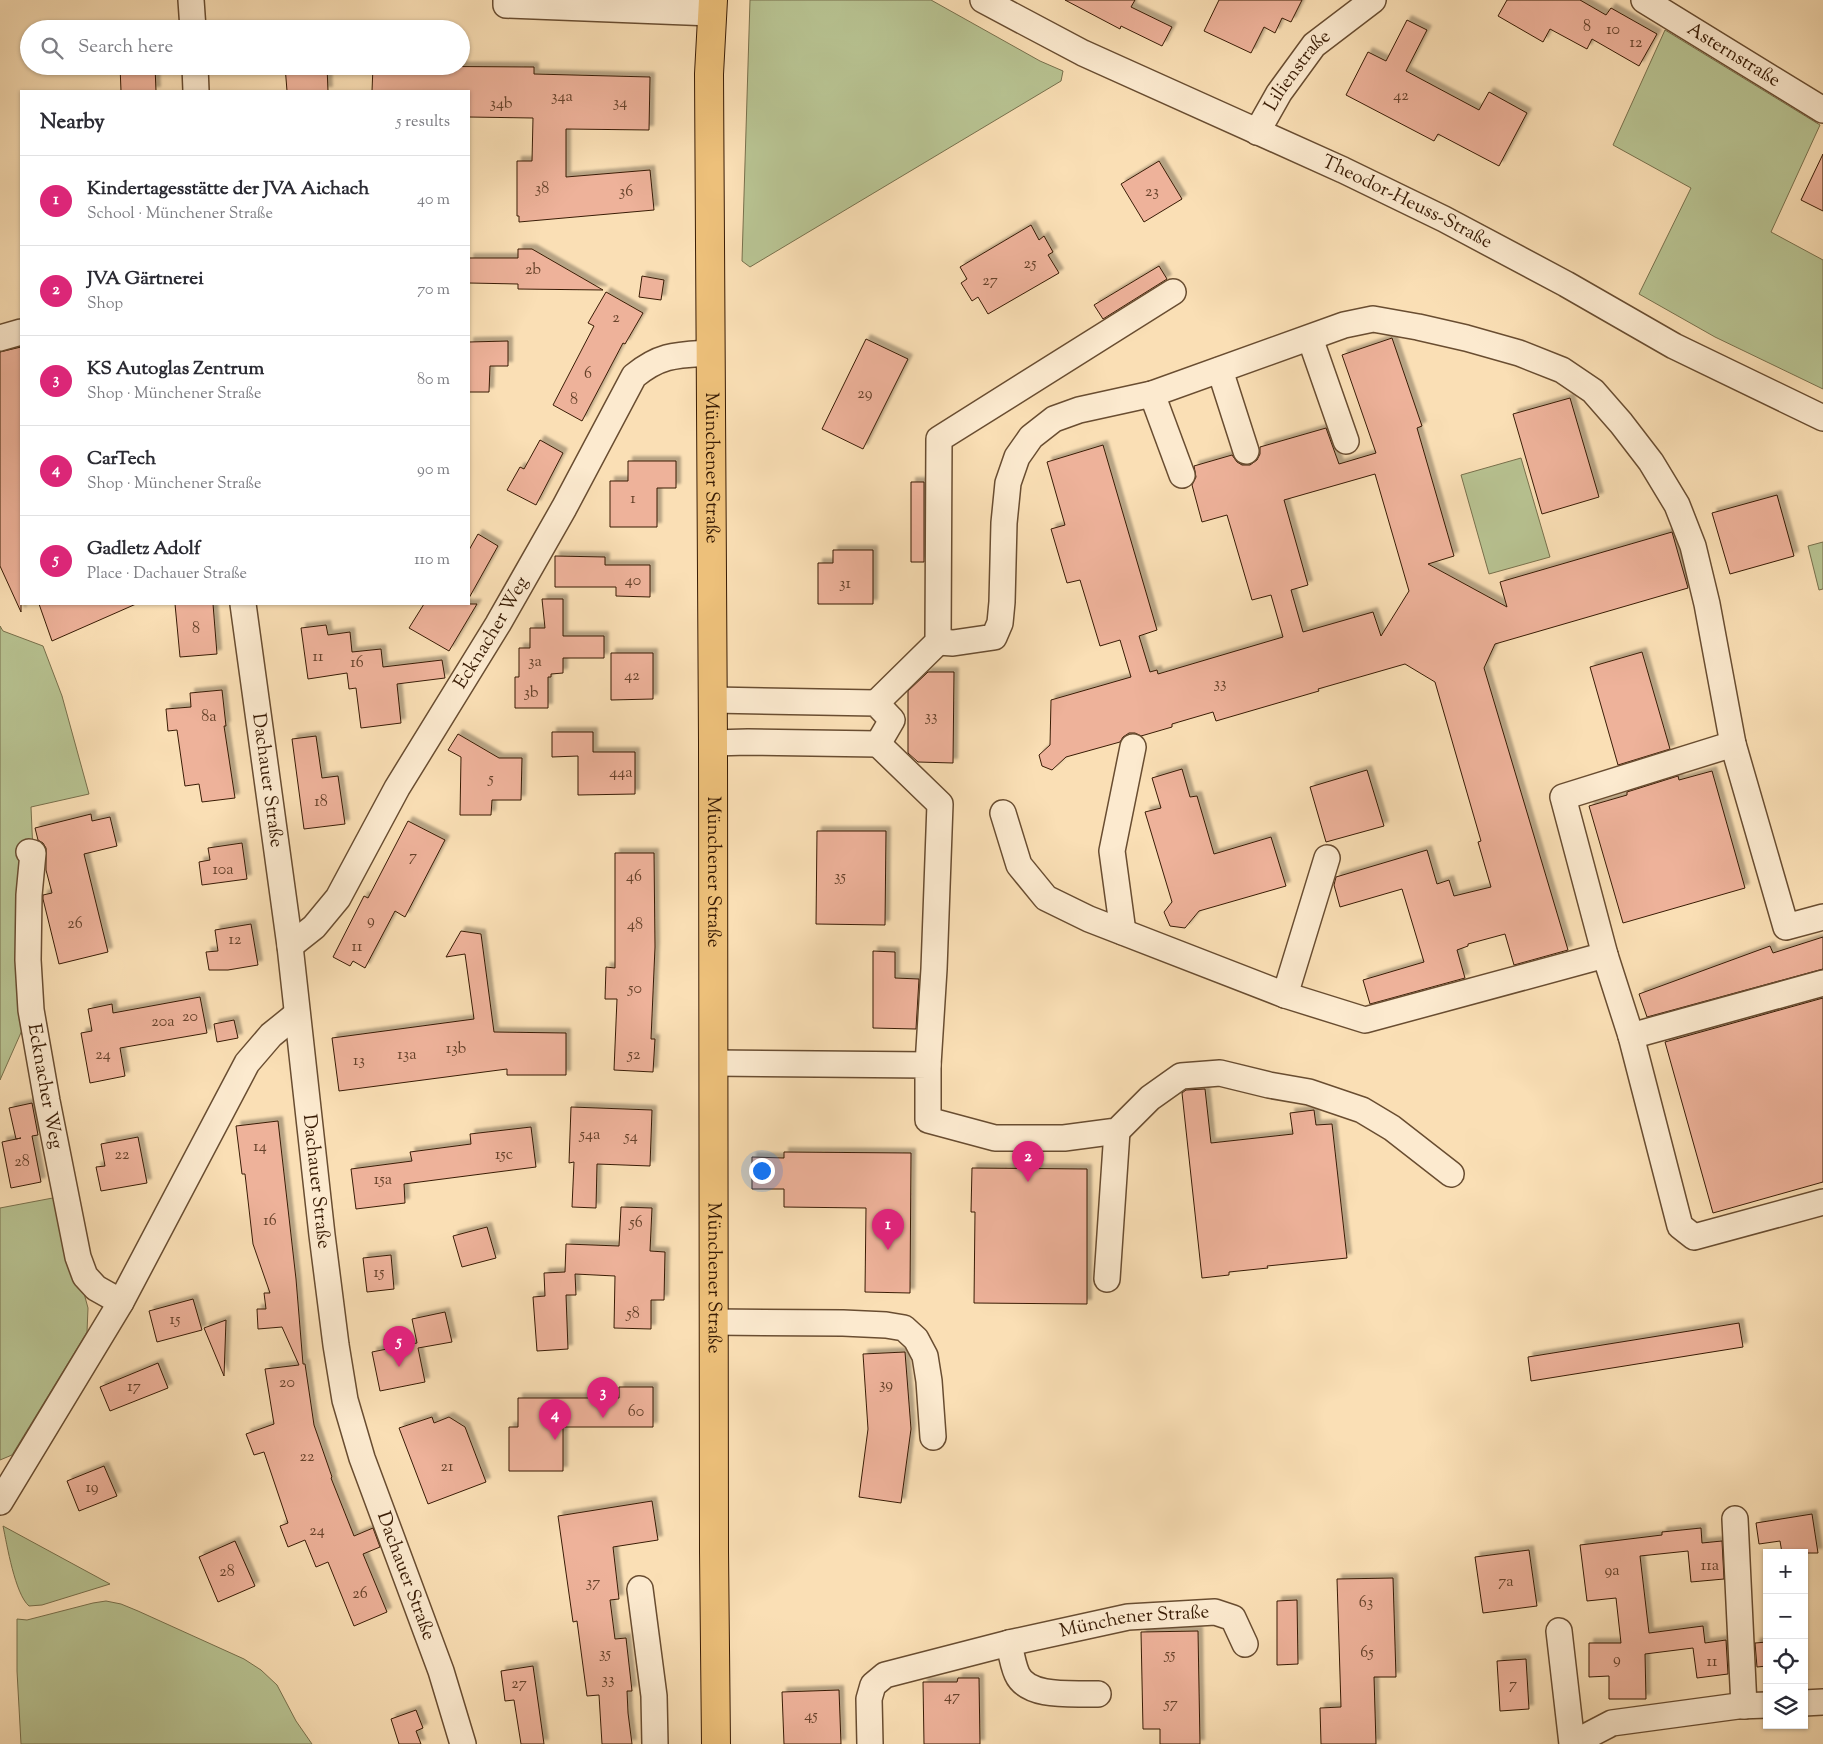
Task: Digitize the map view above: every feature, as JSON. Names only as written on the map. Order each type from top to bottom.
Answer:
[{"type":"main road","name":"Münchener Straße","points":[[712,6],[709,74],[716,1744]]},
{"type":"street","points":[[191,0],[192,20]]},
{"type":"street","points":[[506,0],[506,5],[712,6]]},
{"type":"street","name":"Theodor-Heuss-Straße","points":[[983,0],[1010,6],[1083,53],[1343,170],[1444,219],[1566,284],[1674,346],[1823,418]]},
{"type":"street","name":"Lilienstraße","points":[[1257,132],[1279,93],[1314,45],[1373,0]]},
{"type":"street","name":"Asternstraße","points":[[1644,0],[1823,110]]},
{"type":"street","points":[[195,75],[196,90]]},
{"type":"street","points":[[876,704],[938,642],[939,439],[1173,292]]},
{"type":"street","points":[[938,642],[953,644],[994,637],[1000,623],[1002,602],[1004,523],[1008,483],[1017,458],[1032,437],[1054,419],[1079,410],[1152,394],[1344,325],[1372,320],[1418,327],[1519,353],[1562,370],[1593,391],[1621,423],[1650,462],[1677,505],[1693,546],[1707,604],[1733,744],[1786,927],[1823,916]]},
{"type":"street","points":[[0,338],[20,332]]},
{"type":"street","points":[[1310,338],[1346,441]]},
{"type":"street","name":"Ecknacher Weg","points":[[290,946],[314,927],[338,898],[397,788],[498,624],[560,516],[634,376],[659,359],[674,355],[710,354]]},
{"type":"street","points":[[1220,370],[1246,451]]},
{"type":"street","points":[[1152,394],[1182,475]]},
{"type":"street","name":"Dachauer Straße","points":[[243,605],[290,946],[335,1335],[346,1400],[362,1458],[441,1671],[463,1744]]},
{"type":"street","points":[[713,700],[876,704],[892,720],[878,744]]},
{"type":"street","points":[[713,743],[878,744],[940,804],[934,969],[928,1066],[928,1120],[995,1138],[1064,1138],[1117,1131],[1150,1098],[1181,1076],[1220,1074],[1309,1092],[1362,1110],[1392,1128],[1451,1174]]},
{"type":"street","points":[[1733,744],[1563,797],[1605,955],[1631,1036],[1680,1226],[1694,1237],[1823,1202]]},
{"type":"street","points":[[1123,932],[1112,851],[1134,748]]},
{"type":"street","points":[[1003,813],[1019,865],[1046,898],[1089,919],[1285,995],[1365,1020],[1605,955]]},
{"type":"street","name":"Ecknacher Weg","points":[[29,852],[33,854],[28,960],[31,1010],[73,1234],[78,1258],[85,1276],[96,1288],[121,1302]]},
{"type":"street","points":[[1285,995],[1328,858]]},
{"type":"street","points":[[1631,1036],[1823,983]]},
{"type":"street","points":[[0,1502],[121,1302],[247,1064],[271,1036],[297,1014]]},
{"type":"street","points":[[713,1063],[928,1066]]},
{"type":"street","points":[[1107,1279],[1117,1131]]},
{"type":"street","points":[[713,1322],[843,1323],[886,1325],[904,1328],[916,1339],[925,1356],[933,1436]]},
{"type":"street","points":[[1578,1744],[1586,1736],[1612,1723],[1755,1705],[1735,1518]]},
{"type":"street","points":[[640,1589],[654,1696],[655,1744]]},
{"type":"street","name":"Münchener Straße","points":[[870,1744],[869,1699],[873,1685],[885,1675],[1009,1643],[1128,1616],[1215,1612],[1232,1618],[1245,1644]]},
{"type":"street","points":[[1559,1631],[1572,1744]]},
{"type":"street","points":[[1009,1643],[1017,1676],[1030,1688],[1047,1693],[1098,1694]]},
{"type":"street","points":[[1808,1703],[1823,1702]]},
{"type":"green space","points":[[750,0],[931,0],[1040,61],[1063,71],[1061,81],[750,267],[742,261]]},
{"type":"green space","points":[[1665,30],[1820,125],[1771,232],[1823,260],[1823,389],[1715,337],[1639,294],[1691,188],[1613,145]]},
{"type":"green space","points":[[1521,458],[1550,557],[1489,574],[1461,475]]},
{"type":"green space","points":[[1823,542],[1823,589],[1819,590],[1808,546]]},
{"type":"green space","points":[[0,626],[3,631],[43,646],[62,696],[89,794],[31,807],[33,853],[31,1010],[0,1080]]},
{"type":"green space","points":[[58,1197],[88,1308],[87,1332],[12,1455],[0,1460],[0,1208]]},
{"type":"green space","points":[[3,1526],[110,1584],[42,1605],[29,1606],[24,1600],[16,1580]]},
{"type":"green space","points":[[106,1601],[121,1604],[138,1611],[244,1659],[261,1670],[277,1685],[296,1721],[312,1744],[21,1744],[17,1671],[17,1619],[27,1620]]},
{"type":"building","points":[[1065,0],[1135,0],[1131,7],[1172,27],[1162,46],[1121,26],[1120,29]]},
{"type":"building","points":[[1219,0],[1302,0],[1291,22],[1282,18],[1275,33],[1264,27],[1251,53],[1204,31]]},
{"type":"building","points":[[1507,0],[1580,0],[1606,15],[1611,8],[1657,34],[1639,66],[1592,39],[1587,49],[1550,29],[1543,42],[1498,16]]},
{"type":"building","points":[[1407,20],[1427,30],[1406,71],[1479,110],[1489,92],[1527,113],[1499,166],[1438,134],[1434,141],[1346,95],[1368,52],[1386,61]]},
{"type":"building","points":[[470,67],[534,67],[534,74],[650,77],[649,130],[566,129],[566,177],[650,170],[654,210],[519,222],[519,216],[517,216],[517,161],[532,161],[533,118],[470,117],[470,90],[372,90],[373,75],[470,75]]},
{"type":"building","points":[[120,75],[155,75],[156,90],[121,90]]},
{"type":"building","points":[[286,75],[327,75],[328,90],[287,90]]},
{"type":"building","points":[[1823,154],[1823,211],[1801,200]]},
{"type":"building","points":[[1159,161],[1182,199],[1144,222],[1121,184]]},
{"type":"building","points":[[1031,225],[1039,240],[1044,236],[1053,252],[1048,255],[1059,273],[988,314],[978,297],[972,301],[961,283],[967,279],[960,267]]},
{"type":"building","points":[[518,249],[532,249],[603,290],[518,289],[518,284],[470,283],[470,258],[518,258]]},
{"type":"building","points":[[1159,266],[1167,279],[1103,319],[1094,305]]},
{"type":"building","points":[[642,276],[664,280],[661,300],[639,297]]},
{"type":"building","points":[[606,292],[643,313],[625,344],[623,343],[582,421],[553,405],[594,326],[588,323]]},
{"type":"building","points":[[1392,338],[1422,426],[1417,428],[1454,556],[1428,564],[1507,607],[1500,582],[1672,532],[1688,588],[1495,644],[1484,668],[1568,950],[1514,965],[1505,934],[1468,944],[1468,946],[1457,950],[1465,978],[1370,1004],[1363,980],[1424,962],[1402,889],[1340,907],[1334,885],[1336,877],[1427,850],[1437,884],[1449,880],[1454,896],[1491,887],[1478,842],[1481,841],[1435,682],[1405,664],[1216,721],[1213,712],[1172,724],[1172,727],[1141,736],[1129,733],[1120,742],[1066,757],[1052,770],[1042,766],[1039,755],[1050,745],[1051,700],[1131,677],[1120,640],[1100,646],[1080,580],[1067,583],[1051,529],[1065,525],[1047,462],[1103,445],[1157,630],[1139,636],[1150,672],[1157,670],[1158,674],[1283,637],[1271,595],[1252,600],[1227,515],[1202,522],[1192,485],[1196,477],[1194,466],[1232,455],[1242,465],[1250,465],[1257,460],[1260,454],[1260,447],[1326,428],[1339,464],[1376,453],[1342,355]],"holes":[[[1375,474],[1409,591],[1381,636],[1373,612],[1303,632],[1291,590],[1308,585],[1284,500]]]},
{"type":"building","points":[[866,339],[908,359],[863,449],[822,429]]},
{"type":"building","points":[[508,341],[508,366],[490,366],[489,392],[470,392],[470,342]]},
{"type":"building","points":[[20,347],[21,612],[0,566],[0,352]]},
{"type":"building","points":[[1570,398],[1599,497],[1542,514],[1513,414]]},
{"type":"building","points":[[540,440],[563,453],[536,505],[507,490],[520,467],[524,469]]},
{"type":"building","points":[[628,461],[676,461],[676,488],[657,488],[657,527],[610,527],[610,481],[628,481]]},
{"type":"building","points":[[911,482],[924,482],[924,562],[911,562]]},
{"type":"building","points":[[1777,495],[1794,556],[1730,574],[1712,513]]},
{"type":"building","points":[[478,534],[498,546],[470,596],[470,548]]},
{"type":"building","points":[[833,550],[873,550],[873,604],[818,604],[818,563],[833,563]]},
{"type":"building","points":[[555,556],[605,557],[605,565],[650,565],[650,597],[616,596],[616,587],[555,587]]},
{"type":"building","points":[[542,599],[563,599],[563,636],[604,636],[604,658],[563,658],[563,673],[551,674],[551,677],[548,677],[548,708],[515,708],[515,677],[519,677],[519,648],[530,648],[530,628],[545,628]]},
{"type":"building","points":[[477,604],[449,651],[409,628],[423,605]]},
{"type":"building","points":[[39,605],[134,605],[52,641]]},
{"type":"building","points":[[175,605],[213,605],[217,654],[180,657]]},
{"type":"building","points":[[326,625],[328,635],[350,632],[352,652],[381,649],[383,667],[442,660],[445,678],[397,684],[401,723],[361,728],[356,688],[349,689],[347,673],[308,679],[301,628]]},
{"type":"building","points":[[1642,652],[1670,749],[1618,765],[1590,667]]},
{"type":"building","points":[[611,653],[653,653],[653,699],[611,700]]},
{"type":"building","points":[[928,672],[954,672],[953,763],[918,762],[908,753],[908,691]]},
{"type":"building","points":[[222,690],[226,726],[224,726],[235,798],[202,802],[199,784],[185,786],[177,730],[168,731],[166,709],[191,707],[190,693]]},
{"type":"building","points":[[552,732],[593,732],[593,752],[635,752],[635,794],[578,795],[578,756],[552,757]]},
{"type":"building","points":[[458,734],[499,758],[522,758],[521,800],[492,800],[491,815],[460,815],[461,757],[448,750]]},
{"type":"building","points":[[316,736],[322,778],[338,776],[345,824],[304,829],[292,739]]},
{"type":"building","points":[[1182,769],[1190,797],[1197,796],[1214,854],[1271,837],[1286,886],[1199,911],[1185,928],[1170,926],[1164,912],[1172,902],[1145,812],[1161,808],[1152,778]]},
{"type":"building","points":[[1367,770],[1384,826],[1326,842],[1310,787]]},
{"type":"building","points":[[1712,771],[1745,888],[1623,923],[1589,806],[1627,795],[1627,792],[1678,776],[1679,780]]},
{"type":"building","points":[[91,814],[92,821],[110,817],[117,846],[84,854],[108,952],[59,964],[43,899],[43,895],[52,893],[46,870],[46,848],[38,840],[35,828]]},
{"type":"building","points":[[408,821],[445,840],[405,917],[395,911],[365,968],[353,961],[350,966],[333,957],[364,896],[368,898]]},
{"type":"building","points":[[817,831],[886,831],[885,925],[816,924]]},
{"type":"building","points":[[242,843],[247,879],[202,885],[199,862],[210,860],[208,848]]},
{"type":"building","points":[[615,853],[654,853],[655,947],[651,1039],[655,1039],[653,1072],[614,1070],[617,999],[605,999],[606,967],[615,968]]},
{"type":"building","points":[[251,924],[258,965],[228,970],[209,970],[206,952],[218,951],[215,930]]},
{"type":"building","points":[[461,931],[481,934],[494,1032],[566,1033],[566,1075],[507,1075],[507,1069],[339,1091],[332,1038],[474,1019],[465,954],[446,957]]},
{"type":"building","points":[[1823,937],[1823,969],[1647,1017],[1639,994],[1770,946],[1773,953]]},
{"type":"building","points":[[873,951],[895,952],[895,978],[919,979],[916,1029],[873,1028]]},
{"type":"building","points":[[200,997],[207,1033],[120,1048],[125,1076],[90,1083],[81,1033],[92,1031],[88,1009],[112,1004],[113,1013]]},
{"type":"building","points":[[1823,998],[1823,1182],[1713,1213],[1665,1042]]},
{"type":"building","points":[[234,1020],[238,1038],[217,1042],[214,1024]]},
{"type":"building","points":[[1205,1089],[1211,1143],[1293,1134],[1290,1113],[1314,1110],[1316,1125],[1332,1124],[1347,1258],[1267,1266],[1268,1268],[1229,1272],[1229,1275],[1202,1278],[1182,1093],[1186,1090]]},
{"type":"building","points":[[32,1103],[38,1135],[32,1136],[41,1182],[11,1188],[2,1142],[21,1138],[16,1139],[9,1108]]},
{"type":"building","points":[[571,1107],[652,1110],[650,1166],[597,1164],[596,1208],[572,1207],[574,1162],[569,1163]]},
{"type":"building","points":[[278,1121],[296,1279],[303,1364],[305,1364],[314,1425],[331,1478],[354,1536],[373,1528],[380,1547],[363,1554],[387,1612],[354,1626],[328,1562],[316,1567],[305,1540],[288,1547],[280,1526],[288,1523],[264,1452],[254,1455],[246,1434],[274,1424],[265,1369],[299,1365],[282,1327],[258,1329],[257,1309],[266,1309],[264,1293],[270,1293],[253,1244],[245,1174],[242,1174],[236,1126]]},
{"type":"building","points":[[531,1127],[536,1167],[404,1184],[405,1203],[356,1209],[351,1169],[412,1161],[410,1152],[471,1144],[470,1134]]},
{"type":"building","points":[[138,1137],[147,1183],[101,1191],[96,1167],[105,1166],[101,1144]]},
{"type":"building","points":[[784,1152],[911,1153],[910,1293],[865,1292],[866,1208],[784,1207],[784,1189],[752,1189],[752,1157],[784,1158]]},
{"type":"building","points":[[972,1168],[1087,1169],[1087,1304],[974,1303],[975,1212],[971,1212]]},
{"type":"building","points":[[621,1207],[652,1208],[650,1251],[665,1252],[664,1300],[651,1300],[651,1329],[614,1328],[615,1276],[575,1274],[576,1295],[566,1295],[568,1349],[537,1351],[533,1297],[545,1296],[544,1273],[565,1272],[566,1244],[619,1246]]},
{"type":"building","points":[[487,1227],[496,1258],[462,1267],[453,1236]]},
{"type":"building","points":[[391,1255],[394,1289],[367,1292],[363,1258]]},
{"type":"building","points":[[193,1299],[202,1330],[157,1342],[149,1311]]},
{"type":"building","points":[[445,1312],[452,1342],[418,1348],[425,1382],[380,1391],[372,1352],[417,1343],[412,1319]]},
{"type":"building","points":[[226,1320],[224,1376],[204,1328]]},
{"type":"building","points":[[1739,1323],[1743,1347],[1531,1381],[1528,1357]]},
{"type":"building","points":[[905,1352],[911,1429],[901,1503],[859,1497],[868,1429],[863,1354]]},
{"type":"building","points":[[158,1363],[168,1388],[110,1411],[100,1387]]},
{"type":"building","points":[[619,1387],[653,1387],[653,1427],[563,1427],[563,1471],[509,1471],[509,1427],[518,1427],[518,1398],[619,1398]]},
{"type":"building","points":[[432,1417],[434,1423],[449,1417],[465,1427],[486,1482],[428,1504],[399,1428]]},
{"type":"building","points":[[104,1466],[117,1496],[79,1511],[67,1481]]},
{"type":"building","points":[[652,1501],[658,1540],[613,1547],[619,1599],[610,1600],[615,1639],[626,1638],[632,1691],[627,1691],[632,1744],[602,1744],[599,1695],[587,1696],[577,1621],[573,1622],[558,1516]]},
{"type":"building","points":[[1812,1514],[1818,1553],[1808,1553],[1808,1549],[1781,1549],[1780,1541],[1759,1544],[1756,1523]]},
{"type":"building","points":[[1701,1528],[1702,1543],[1722,1541],[1724,1579],[1691,1582],[1688,1551],[1640,1556],[1649,1633],[1703,1626],[1705,1643],[1726,1640],[1728,1674],[1697,1678],[1693,1648],[1645,1654],[1646,1699],[1609,1699],[1609,1676],[1589,1677],[1589,1643],[1621,1643],[1616,1598],[1587,1601],[1580,1545],[1662,1535],[1662,1532]]},
{"type":"building","points":[[235,1541],[255,1586],[218,1602],[199,1557]]},
{"type":"building","points":[[1529,1550],[1537,1606],[1483,1613],[1475,1557]]},
{"type":"building","points":[[1393,1578],[1396,1677],[1374,1677],[1376,1744],[1321,1744],[1320,1708],[1341,1707],[1337,1579]]},
{"type":"building","points":[[1297,1600],[1298,1664],[1277,1665],[1277,1601]]},
{"type":"building","points":[[1198,1631],[1200,1744],[1160,1744],[1160,1729],[1143,1729],[1141,1632]]},
{"type":"building","points":[[1763,1642],[1763,1666],[1757,1667],[1755,1643]]},
{"type":"building","points":[[1526,1659],[1529,1709],[1500,1711],[1497,1661]]},
{"type":"building","points":[[533,1666],[544,1744],[521,1744],[514,1700],[505,1701],[501,1671]]},
{"type":"building","points":[[958,1678],[979,1678],[980,1744],[924,1744],[923,1682],[957,1682]]},
{"type":"building","points":[[839,1690],[841,1744],[784,1744],[782,1692]]},
{"type":"building","points":[[416,1710],[423,1728],[416,1731],[421,1744],[399,1744],[391,1719]]},
{"type":"place","name":"JVA Gärtnerei","points":[[1028,1182]]},
{"type":"place","name":"Kindertagesstätte der JVA Aichach","points":[[888,1250]]},
{"type":"place","name":"Gadletz Adolf","points":[[399,1367]]},
{"type":"place","name":"KS Autoglas Zentrum","points":[[603,1418]]},
{"type":"place","name":"CarTech","points":[[555,1440]]}]
